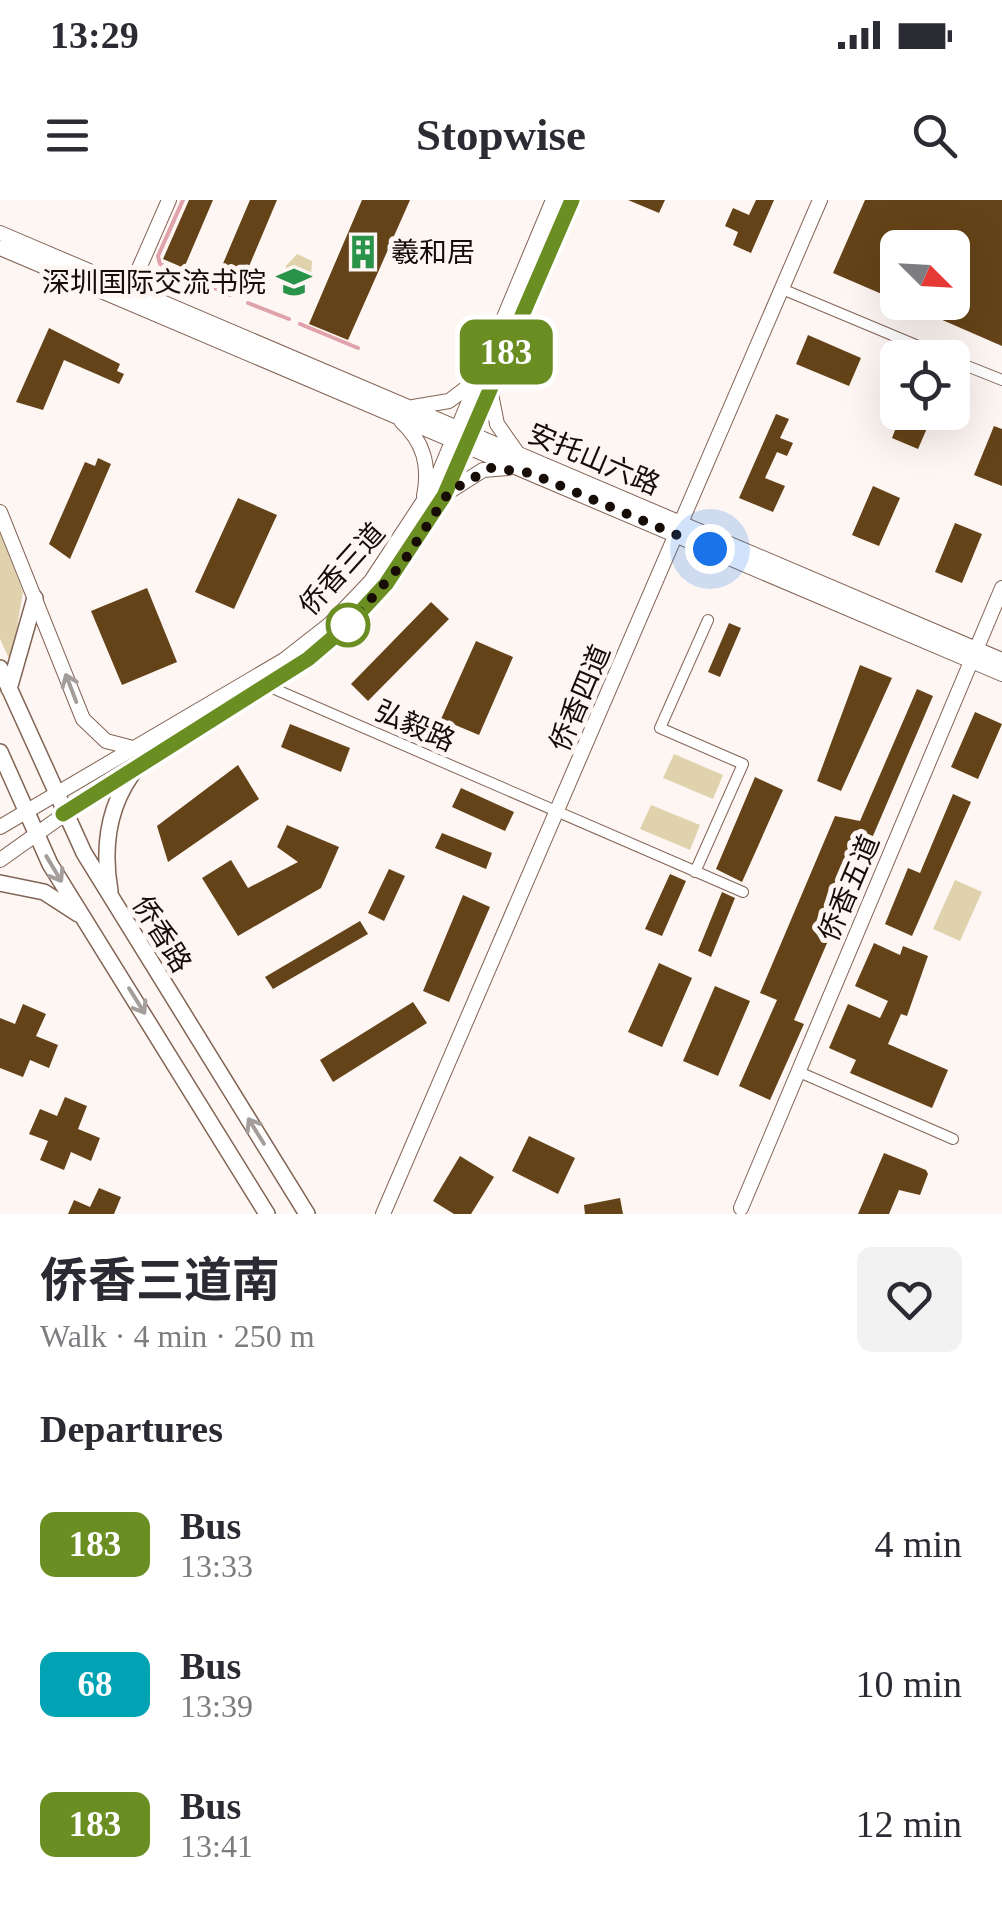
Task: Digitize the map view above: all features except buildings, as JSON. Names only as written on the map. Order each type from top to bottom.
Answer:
[{"type":"main road","points":[[9,689],[35,598]]},
{"type":"main road","name":"侨香路","points":[[0,668],[63,814],[111,900],[304,1209]]},
{"type":"main road","name":"侨香路","points":[[0,752],[36,834],[85,919],[268,1214]]},
{"type":"main road","points":[[111,900],[108,828],[138,757]]},
{"type":"main road","points":[[0,883],[44,892],[85,919]]},
{"type":"street","points":[[130,289],[170,200]]},
{"type":"street","name":"侨香三道","points":[[0,827],[268,686],[328,643],[368,606],[402,564],[438,506],[486,366],[553,200]]},
{"type":"street","name":"侨香三道","points":[[0,860],[138,757],[309,642],[351,604],[416,518],[494,382],[572,200]]},
{"type":"street","name":"侨香四道","points":[[383,1214],[820,200]]},
{"type":"street","name":"安托山六路","points":[[0,234],[404,406],[530,473],[680,530]]},
{"type":"street","name":"安托山六路","points":[[0,248],[388,412],[524,457],[680,530],[974,656],[1002,674]]},
{"type":"street","points":[[782,289],[904,340]]},
{"type":"street","points":[[404,406],[426,408],[449,401],[470,388],[486,366]]},
{"type":"street","points":[[970,367],[1002,380]]},
{"type":"street","points":[[494,382],[491,398],[497,424],[524,457]]},
{"type":"street","points":[[388,412],[414,435],[426,460],[426,483],[416,518]]},
{"type":"street","points":[[438,506],[455,486],[483,470],[498,466],[530,473]]},
{"type":"street","points":[[0,512],[83,719],[106,741],[138,757]]},
{"type":"street","name":"侨香五道","points":[[741,1208],[1002,588]]},
{"type":"street","points":[[696,872],[742,764],[660,728],[708,620]]},
{"type":"street","name":"安托山六路","points":[[974,656],[1002,660]]},
{"type":"street","name":"弘毅路","points":[[253,679],[743,892]]},
{"type":"street","points":[[799,1072],[954,1140]]},
{"type":"street","points":[[304,1209],[319,1214]]},
{"type":"shaded area","points":[[297,254],[312,261],[311,278],[285,267]]},
{"type":"shaded area","points":[[0,533],[23,592],[11,663],[0,639]]},
{"type":"shaded area","points":[[674,754],[723,775],[713,799],[663,778]]},
{"type":"shaded area","points":[[651,805],[700,825],[690,850],[640,829]]},
{"type":"shaded area","points":[[955,880],[982,892],[960,941],[933,929]]},
{"type":"waterway","points":[[183,200],[158,256],[160,264],[230,295]]},
{"type":"waterway","points":[[248,303],[289,319]]},
{"type":"waterway","points":[[300,324],[358,348]]},
{"type":"bus line","name":"183","points":[[63,814],[308,659],[368,606],[402,564],[444,496],[572,200]]},
{"type":"place","name":"羲和居","points":[[363,252]]},
{"type":"place","name":"深圳国际交流书院","points":[[294,282]]},
{"type":"route","points":[[348,625],[402,564],[449,492],[469,476],[498,466],[530,473],[710,549]]}]
